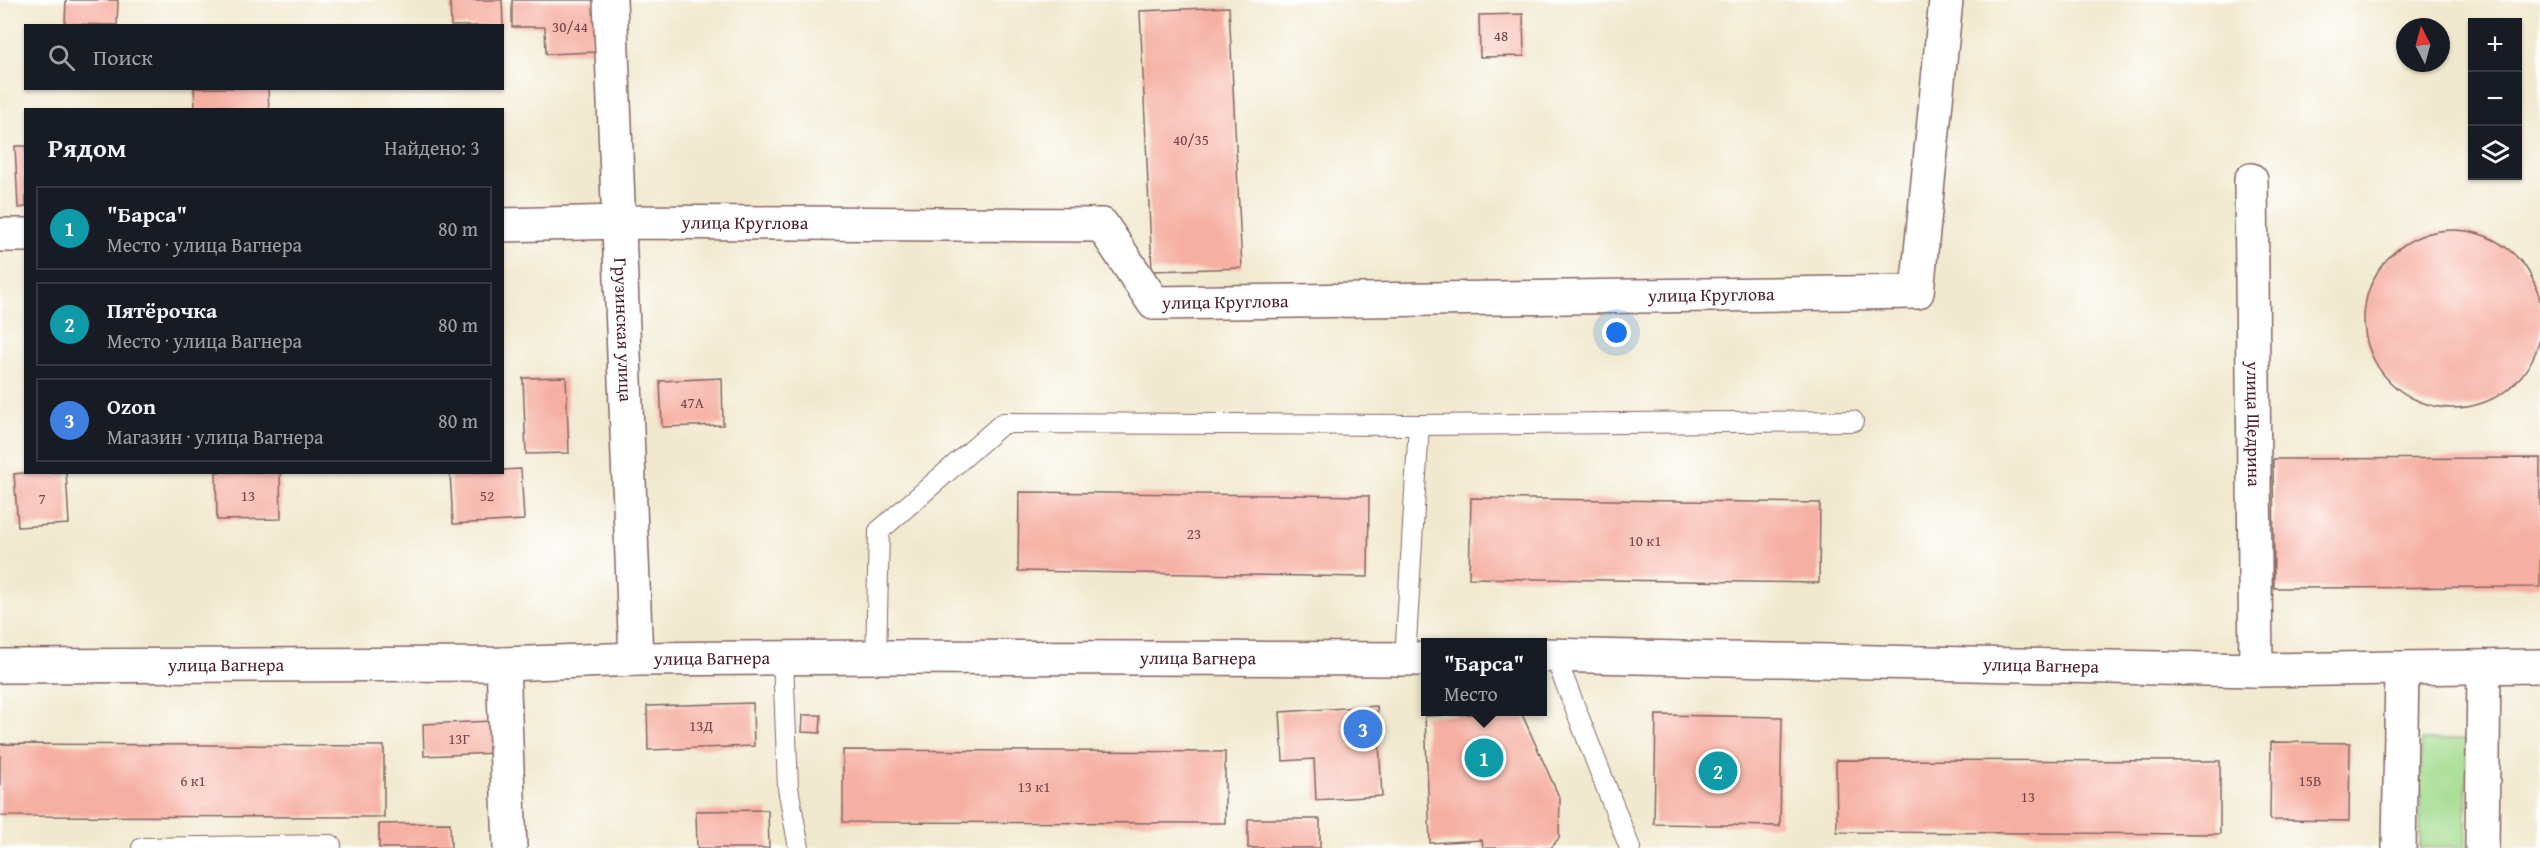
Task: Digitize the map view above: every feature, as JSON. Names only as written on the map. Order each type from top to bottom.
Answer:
[{"type":"street","name":"Грузинская улица","points":[[609,0],[620,222],[636,659]]},
{"type":"street","name":"улица Круглова","points":[[504,225],[620,222],[1102,225],[1154,303],[1917,292],[1946,0]]},
{"type":"street","name":"улица Щедрина","points":[[2251,180],[2256,670]]},
{"type":"street","points":[[0,235],[24,235]]},
{"type":"street","name":"улица Вагнера","points":[[1548,655],[2256,670],[2540,666]]},
{"type":"street","name":"улица Вагнера","points":[[0,666],[503,664],[636,659],[876,657],[1415,659]]},
{"type":"street","points":[[503,664],[510,848]]},
{"type":"street","points":[[2482,848],[2484,667]]},
{"type":"street","points":[[2399,848],[2402,669]]},
{"type":"lane","points":[[876,657],[879,531],[1003,423],[1419,425],[1853,422]]},
{"type":"lane","points":[[1415,659],[1419,425]]},
{"type":"lane","points":[[1548,655],[1630,848]]},
{"type":"lane","points":[[783,658],[788,788],[799,848]]},
{"type":"lane","points":[[142,848],[330,845],[331,848]]},
{"type":"green space","points":[[2467,739],[2466,848],[2420,848],[2421,740]]},
{"type":"building","points":[[66,0],[118,0],[117,24],[65,24]]},
{"type":"building","points":[[450,0],[502,0],[503,24],[451,24]]},
{"type":"building","points":[[512,0],[595,0],[596,52],[546,54],[545,27],[512,27]]},
{"type":"building","points":[[1229,7],[1242,268],[1152,271],[1140,11]]},
{"type":"building","points":[[1523,14],[1524,56],[1480,57],[1479,15]]},
{"type":"building","points":[[194,90],[268,90],[269,108],[195,108]]},
{"type":"building","points":[[15,146],[24,146],[24,207],[18,208]]},
{"type":"building","points":[[2453,230],[2470,232],[2502,245],[2516,256],[2527,270],[2540,302],[2540,336],[2527,368],[2516,382],[2502,393],[2470,406],[2453,408],[2436,406],[2404,393],[2390,382],[2379,368],[2366,336],[2364,319],[2366,302],[2379,270],[2390,256],[2404,245],[2436,232]]},
{"type":"building","points":[[566,377],[569,453],[526,454],[523,378]]},
{"type":"building","points":[[722,378],[723,425],[662,427],[660,381]]},
{"type":"building","points":[[2540,458],[2540,587],[2274,588],[2273,459]]},
{"type":"building","points":[[521,469],[524,520],[453,524],[450,474],[504,474],[504,470]]},
{"type":"building","points":[[14,474],[66,474],[69,524],[18,527]]},
{"type":"building","points":[[216,474],[280,474],[281,519],[217,520]]},
{"type":"building","points":[[1019,492],[1369,496],[1368,577],[1018,571]]},
{"type":"building","points":[[1471,498],[1820,503],[1819,583],[1469,578]]},
{"type":"building","points":[[753,703],[754,746],[648,750],[647,706]]},
{"type":"building","points":[[1377,706],[1382,796],[1316,800],[1314,759],[1283,761],[1280,712]]},
{"type":"building","points":[[803,715],[821,715],[820,733],[802,732]]},
{"type":"building","points":[[1656,715],[1782,717],[1780,826],[1654,824]]},
{"type":"building","points":[[1425,716],[1523,716],[1560,799],[1559,838],[1551,848],[1483,848],[1482,840],[1430,843]]},
{"type":"building","points":[[494,721],[496,753],[424,756],[423,724]]},
{"type":"building","points":[[2271,742],[2350,743],[2349,821],[2270,820]]},
{"type":"building","points":[[0,744],[384,746],[384,817],[0,816]]},
{"type":"building","points":[[843,750],[1225,752],[1225,823],[843,822]]},
{"type":"building","points":[[1836,760],[2220,761],[2220,834],[1837,832]]},
{"type":"building","points":[[768,810],[769,848],[697,848],[696,811]]},
{"type":"building","points":[[1248,819],[1320,819],[1320,848],[1248,848]]},
{"type":"building","points":[[450,823],[451,848],[379,848],[379,824]]},
{"type":"place","name":"Ozon","points":[[1363,729]]},
{"type":"place","name":"\"Барса\"","points":[[1484,758]]},
{"type":"place","name":"Пятёрочка","points":[[1718,771]]}]
